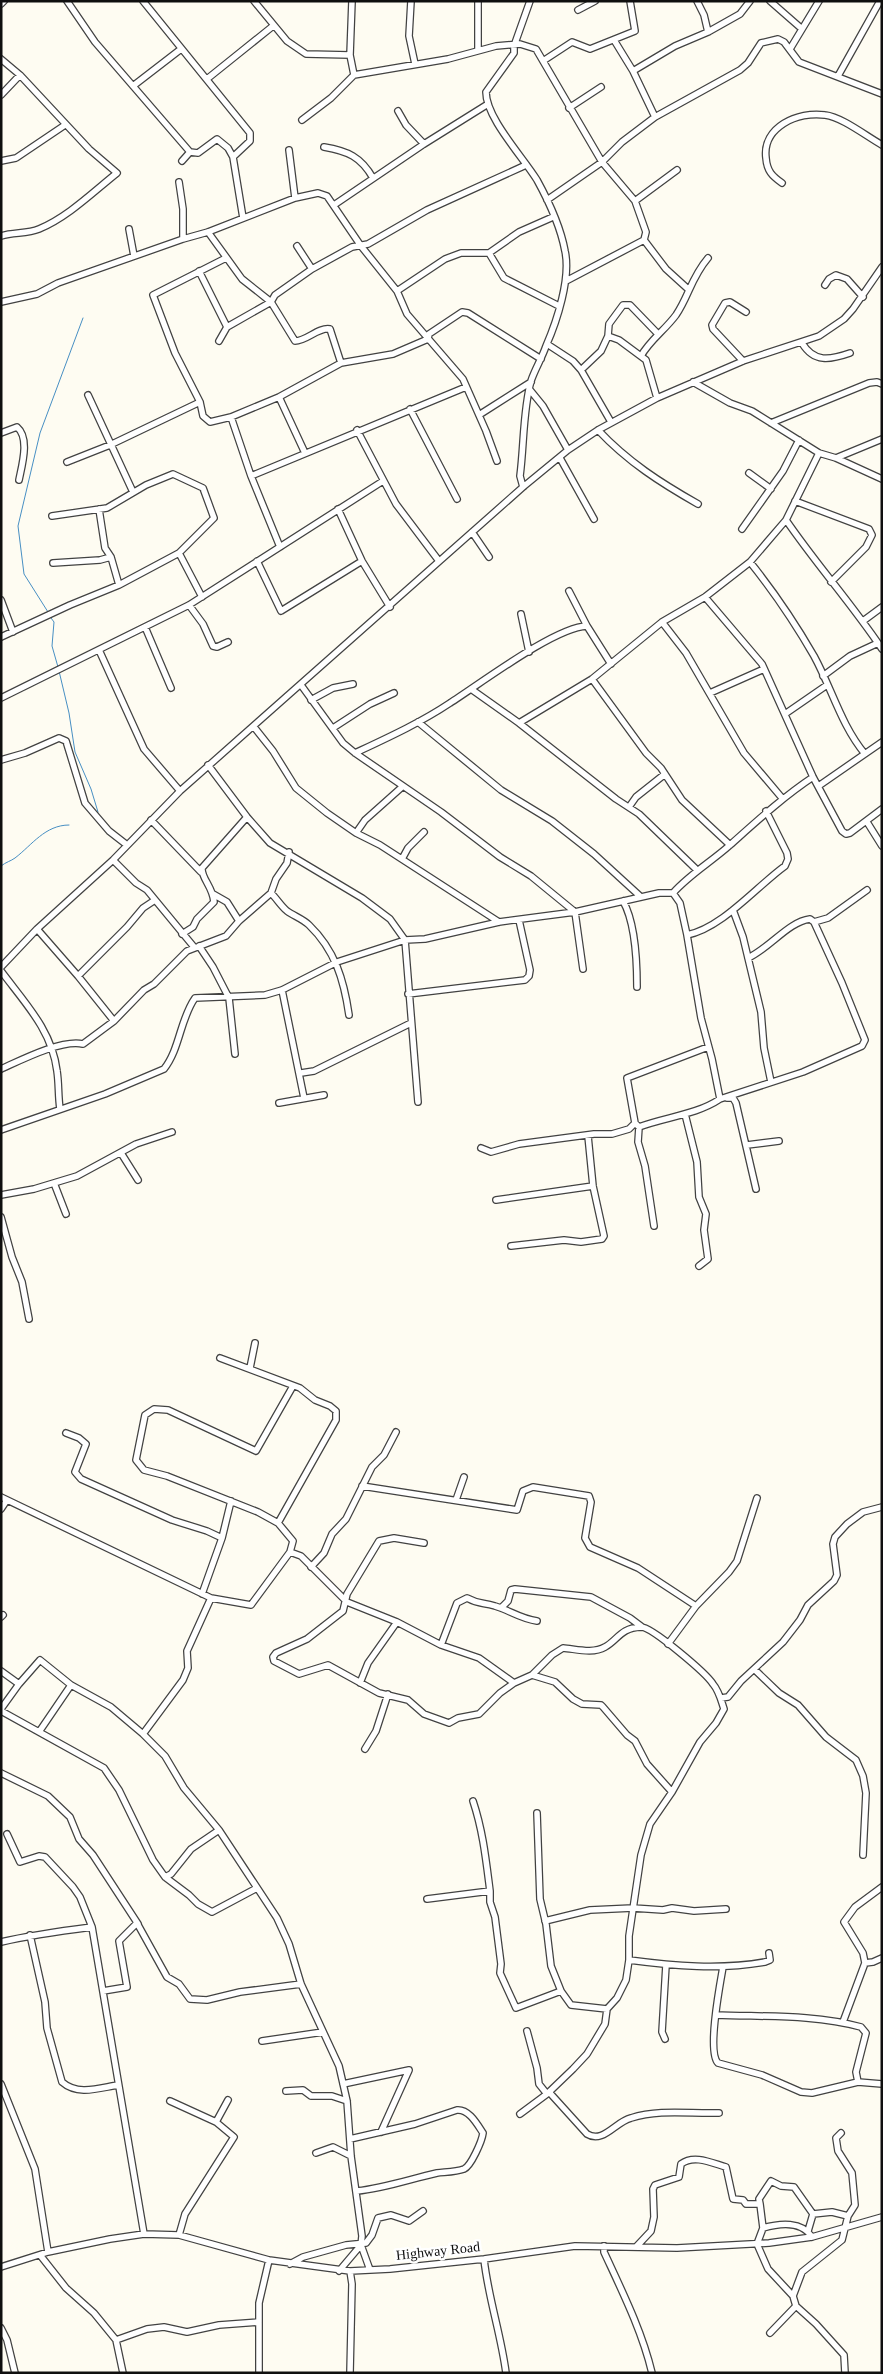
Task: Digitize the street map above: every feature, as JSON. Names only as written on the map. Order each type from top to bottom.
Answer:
[{"type":"street","points":[[1,4],[4,1]]},
{"type":"street","points":[[67,1],[95,42],[190,152],[198,153],[216,139],[228,148],[233,157],[244,218]]},
{"type":"street","points":[[143,1],[250,133],[250,141],[233,157]]},
{"type":"street","points":[[254,1],[273,26],[295,48],[306,54],[350,55]]},
{"type":"street","points":[[352,1],[350,55],[354,75]]},
{"type":"street","points":[[411,1],[409,36],[415,64]]},
{"type":"street","points":[[478,1],[478,50]]},
{"type":"street","points":[[523,487],[520,476],[531,382],[547,344],[566,280],[567,268],[565,250],[547,200],[501,128],[488,104],[486,92],[514,53],[514,46],[530,1]]},
{"type":"street","points":[[578,10],[595,1]]},
{"type":"street","points":[[543,61],[572,42],[590,49],[635,31],[630,1]]},
{"type":"street","points":[[697,1],[704,15],[708,32]]},
{"type":"street","points":[[633,71],[675,46],[708,32],[740,14],[750,1]]},
{"type":"street","points":[[770,1],[802,30]]},
{"type":"street","points":[[790,49],[819,1]]},
{"type":"street","points":[[838,76],[880,1]]},
{"type":"street","points":[[207,79],[273,26]]},
{"type":"street","points":[[547,200],[602,162],[622,142],[655,117],[740,70],[748,63],[761,43],[778,39],[784,42],[794,58],[799,62],[882,94]]},
{"type":"street","points":[[614,40],[633,71],[655,117]]},
{"type":"street","points":[[302,120],[331,98],[354,75],[448,58],[478,50],[520,44],[536,50],[602,162],[635,201],[646,232],[644,240],[566,280]]},
{"type":"street","points":[[133,86],[182,49]]},
{"type":"street","points":[[1,59],[20,75],[65,125],[117,172],[75,207],[54,221],[28,232],[1,236]]},
{"type":"street","points":[[1,95],[20,75]]},
{"type":"street","points":[[569,108],[600,87]]},
{"type":"street","points":[[334,205],[424,144],[488,104]]},
{"type":"street","points":[[398,111],[406,125],[424,144]]},
{"type":"street","points":[[782,183],[769,172],[765,150],[770,135],[781,125],[789,121],[822,114],[834,116],[882,146]]},
{"type":"street","points":[[1,161],[16,158],[65,125]]},
{"type":"street","points":[[324,147],[342,150],[355,156],[366,166],[373,178]]},
{"type":"street","points":[[289,150],[295,198]]},
{"type":"street","points":[[182,161],[190,152]]},
{"type":"street","points":[[219,342],[227,327],[271,302],[275,295],[312,269],[352,247],[361,246],[427,210],[526,165]]},
{"type":"street","points":[[635,201],[677,170]]},
{"type":"street","points":[[179,182],[183,209],[183,239]]},
{"type":"street","points":[[1,302],[37,294],[58,283],[208,232],[295,198],[318,193],[327,196],[334,205],[361,246],[397,291],[407,314],[462,379],[479,415],[497,461]]},
{"type":"street","points":[[397,291],[445,259],[461,253],[489,253],[519,232],[553,217]]},
{"type":"street","points":[[129,229],[134,256]]},
{"type":"street","points":[[208,232],[242,279],[271,302],[295,341],[302,340],[325,328],[330,329],[342,363]]},
{"type":"street","points":[[644,240],[666,270],[688,288]]},
{"type":"street","points":[[297,246],[312,269]]},
{"type":"street","points":[[489,253],[504,278],[558,306]]},
{"type":"street","points":[[226,258],[153,295],[176,353],[200,402],[203,416],[210,422],[231,417],[279,397],[342,363],[393,354],[428,339],[429,334],[457,314],[468,313],[541,359]]},
{"type":"street","points":[[641,356],[676,315],[696,271],[708,258]]},
{"type":"street","points":[[1,967],[36,929],[113,860],[208,765],[390,607],[523,487],[568,450],[611,422],[657,398],[743,361],[819,336],[844,319],[863,297],[882,267]]},
{"type":"street","points":[[199,271],[227,327]]},
{"type":"street","points":[[825,285],[829,278],[836,275],[847,280],[863,297]]},
{"type":"street","points":[[743,361],[713,329],[712,324],[725,303],[730,302],[746,312]]},
{"type":"street","points":[[581,370],[600,351],[608,336],[609,324],[626,304],[630,305],[658,334]]},
{"type":"street","points":[[608,336],[619,340],[646,360],[657,398]]},
{"type":"street","points":[[802,343],[812,355],[821,359],[832,359],[850,353]]},
{"type":"street","points":[[547,344],[581,370],[611,422]]},
{"type":"street","points":[[771,423],[824,400],[879,383],[882,376]]},
{"type":"street","points":[[479,415],[531,382]]},
{"type":"street","points":[[693,382],[771,423],[819,453],[836,458],[882,479]]},
{"type":"street","points":[[251,476],[358,430],[466,387]]},
{"type":"street","points":[[530,390],[542,406],[568,450]]},
{"type":"street","points":[[88,395],[133,492]]},
{"type":"street","points":[[279,397],[305,453]]},
{"type":"street","points":[[67,462],[110,445],[200,402]]},
{"type":"street","points":[[410,409],[457,500]]},
{"type":"street","points":[[231,417],[251,476],[280,547]]},
{"type":"street","points":[[2,431],[17,427],[23,434],[23,457],[19,480]]},
{"type":"street","points":[[358,430],[383,481],[409,524],[439,561]]},
{"type":"street","points":[[598,430],[636,466],[659,482],[698,504]]},
{"type":"street","points":[[836,458],[882,439]]},
{"type":"street","points":[[742,529],[783,472],[799,440]]},
{"type":"street","points":[[519,723],[592,679],[662,622],[705,597],[750,562],[786,520],[819,453]]},
{"type":"street","points":[[560,458],[594,519]]},
{"type":"street","points":[[750,473],[771,489]]},
{"type":"street","points":[[1,637],[119,585],[179,553],[214,518],[204,488],[173,474],[133,492],[107,508],[52,516]]},
{"type":"street","points":[[1,698],[189,605],[383,481]]},
{"type":"street","points":[[795,501],[869,529],[872,536],[866,547],[831,582]]},
{"type":"street","points":[[99,508],[105,548],[119,585]]},
{"type":"street","points":[[338,509],[362,561],[390,607]]},
{"type":"street","points":[[786,520],[882,649]]},
{"type":"street","points":[[472,532],[489,558]]},
{"type":"street","points":[[179,553],[202,597]]},
{"type":"street","points":[[54,563],[100,560],[110,557]]},
{"type":"street","points":[[258,561],[281,611],[362,561]]},
{"type":"street","points":[[750,562],[776,594],[814,657],[841,717],[854,741],[865,754]]},
{"type":"street","points":[[569,592],[587,626],[611,664]]},
{"type":"street","points":[[705,597],[732,627],[764,669],[842,831],[846,834],[850,833],[882,809]]},
{"type":"street","points":[[1,600],[13,632]]},
{"type":"street","points":[[189,605],[203,624],[213,646],[217,647],[228,642]]},
{"type":"street","points":[[863,621],[882,607]]},
{"type":"street","points":[[521,614],[529,652]]},
{"type":"street","points":[[662,622],[686,653],[744,753],[782,798]]},
{"type":"street","points":[[355,753],[418,722],[529,652],[576,626],[587,626]]},
{"type":"street","points":[[145,627],[171,688]]},
{"type":"street","points":[[823,676],[850,656],[878,643]]},
{"type":"street","points":[[99,650],[144,749],[180,791]]},
{"type":"street","points":[[710,693],[764,669]]},
{"type":"street","points":[[592,679],[646,752],[665,774],[682,800],[730,845]]},
{"type":"street","points":[[311,700],[332,688],[353,684]]},
{"type":"street","points":[[301,685],[343,743],[355,753],[441,812],[500,858],[531,876],[574,912],[583,969]]},
{"type":"street","points":[[785,714],[827,685]]},
{"type":"street","points":[[471,689],[629,807],[697,870]]},
{"type":"street","points":[[332,728],[370,704],[394,692]]},
{"type":"street","points":[[418,722],[501,790],[552,822],[594,854],[641,897]]},
{"type":"street","points":[[254,727],[273,751],[296,788],[356,833],[380,845],[499,922]]},
{"type":"street","points":[[1,760],[63,738],[66,741],[85,803],[95,816],[126,845]]},
{"type":"street","points":[[820,786],[882,742]]},
{"type":"street","points":[[208,765],[247,817],[270,843],[288,852],[362,898],[390,919],[404,940],[418,1102]]},
{"type":"street","points":[[629,807],[636,797],[665,774]]},
{"type":"street","points":[[1,1130],[105,1094],[164,1069],[185,1022],[190,1004],[195,998],[265,996],[282,990],[337,962],[404,940],[425,939],[499,922],[574,912],[659,893],[673,893],[697,870],[730,845],[766,811],[814,776]]},
{"type":"street","points":[[356,833],[365,820],[402,787]]},
{"type":"street","points":[[687,935],[698,933],[733,910],[785,866],[788,859],[766,811]]},
{"type":"street","points":[[201,872],[247,817]]},
{"type":"street","points":[[151,820],[201,872],[213,894],[227,902],[239,921]]},
{"type":"street","points":[[867,822],[882,846]]},
{"type":"street","points":[[402,859],[408,848],[424,832]]},
{"type":"street","points":[[1,1069],[52,1049],[75,1042],[83,1044],[114,1021],[144,990],[154,984],[187,951],[194,946],[226,936],[239,921],[271,893],[276,879],[287,863],[288,852]]},
{"type":"street","points":[[113,860],[155,900],[182,934],[213,967],[229,998],[235,1054]]},
{"type":"street","points":[[814,922],[828,918],[867,890]]},
{"type":"street","points":[[271,893],[286,910],[307,923],[319,936],[337,962],[347,996],[349,1015]]},
{"type":"street","points":[[673,893],[680,903],[720,1099]]},
{"type":"street","points":[[182,934],[193,928],[197,919],[212,905],[213,894]]},
{"type":"street","points":[[78,976],[132,922],[143,908],[155,900]]},
{"type":"street","points":[[623,902],[627,909],[636,959],[637,987]]},
{"type":"street","points":[[733,910],[748,958],[761,1012],[764,1048],[771,1082]]},
{"type":"street","points":[[481,1148],[491,1152],[519,1144],[612,1134],[637,1125],[684,1114],[712,1104],[720,1099],[803,1072],[862,1046],[865,1040],[842,983],[814,922],[810,919],[801,920],[789,926],[772,944],[748,958]]},
{"type":"street","points":[[408,994],[525,980],[529,976],[530,970],[520,920]]},
{"type":"street","points":[[36,929],[78,976],[114,1021]]},
{"type":"street","points":[[1,971],[40,1021],[52,1049],[57,1072],[60,1109]]},
{"type":"street","points":[[282,990],[301,1073],[304,1098]]},
{"type":"street","points":[[301,1073],[314,1071],[411,1024]]},
{"type":"street","points":[[654,1226],[645,1166],[638,1142],[637,1125],[627,1078],[708,1047]]},
{"type":"street","points":[[279,1103],[324,1095]]},
{"type":"street","points":[[720,1099],[733,1098],[736,1103],[749,1167],[756,1189]]},
{"type":"street","points":[[684,1114],[697,1162],[699,1197],[706,1214],[704,1230],[708,1259],[699,1266]]},
{"type":"street","points":[[1,1195],[78,1176],[136,1144],[172,1132]]},
{"type":"street","points":[[511,1246],[564,1240],[580,1242],[602,1239],[604,1236],[602,1221],[593,1186],[588,1136]]},
{"type":"street","points":[[746,1145],[779,1141]]},
{"type":"street","points":[[121,1153],[138,1180]]},
{"type":"street","points":[[54,1183],[66,1214]]},
{"type":"street","points":[[496,1200],[593,1186]]},
{"type":"street","points":[[1,1217],[12,1257],[22,1282],[29,1319]]},
{"type":"street","points":[[250,1368],[255,1343]]},
{"type":"street","points":[[220,1358],[293,1386],[336,1411],[336,1420],[278,1523]]},
{"type":"street","points":[[1,1509],[4,1499],[211,1598],[251,1605],[290,1552],[292,1541],[278,1523],[231,1501],[167,1476],[144,1470],[136,1460],[145,1415],[154,1409],[168,1410],[256,1451],[293,1386]]},
{"type":"street","points":[[311,1567],[324,1553],[332,1534],[346,1519],[372,1467],[384,1455],[396,1432]]},
{"type":"street","points":[[66,1433],[79,1438],[86,1444],[75,1472],[80,1478],[155,1512],[207,1530],[222,1538]]},
{"type":"street","points":[[456,1500],[464,1477]]},
{"type":"street","points":[[362,1486],[516,1510],[523,1491],[533,1487],[589,1496],[591,1502],[584,1538],[590,1547],[638,1568],[696,1606]]},
{"type":"street","points":[[668,1644],[696,1606],[737,1561],[757,1498]]},
{"type":"street","points":[[202,1594],[222,1538],[231,1501]]},
{"type":"street","points":[[720,1698],[728,1697],[783,1642],[800,1620],[808,1605],[834,1581],[837,1575],[833,1544],[835,1537],[847,1524],[863,1512],[882,1507]]},
{"type":"street","points":[[424,1543],[394,1538],[379,1541],[348,1594],[343,1611],[334,1620],[307,1639],[274,1656],[278,1664],[299,1674],[328,1665],[379,1693],[408,1700],[424,1714],[449,1723],[458,1718],[479,1714],[500,1693],[514,1683],[532,1675],[552,1655],[563,1648],[591,1651],[605,1648],[623,1632],[642,1627]]},
{"type":"street","points":[[290,1552],[301,1556],[347,1602],[398,1622],[441,1645],[478,1658],[498,1670],[514,1683]]},
{"type":"street","points":[[501,1608],[508,1602],[511,1590],[515,1589],[591,1596],[642,1627],[656,1633],[705,1674],[714,1684],[724,1709],[710,1732],[700,1742],[672,1792],[650,1824],[641,1855],[629,1936],[629,1960],[626,1980],[617,1998],[607,2010],[605,2024],[587,2054],[548,2093],[520,2114]]},
{"type":"street","points":[[143,1734],[183,1680],[188,1668],[187,1651],[211,1598]]},
{"type":"street","points":[[441,1645],[457,1603],[462,1599],[467,1598],[478,1604],[501,1608],[519,1617],[537,1621]]},
{"type":"street","points":[[360,1683],[368,1663],[398,1622]]},
{"type":"street","points":[[258,1888],[212,1912],[198,1904],[165,1877],[152,1860],[119,1790],[104,1768],[1,1710],[19,1684],[40,1660],[71,1685],[111,1707],[143,1734],[165,1756],[184,1788],[219,1830],[258,1888],[277,1918],[289,1944],[301,1984],[339,2066],[347,2101],[351,2156],[362,2236],[361,2245],[370,2270]]},
{"type":"street","points":[[754,1669],[779,1693],[798,1705],[826,1736],[856,1760],[863,1776],[866,1793],[864,1855]]},
{"type":"street","points":[[1,1671],[19,1684]]},
{"type":"street","points":[[532,1675],[555,1682],[573,1699],[582,1704],[604,1707],[627,1735],[635,1741],[647,1764],[672,1792]]},
{"type":"street","points":[[40,1732],[71,1685]]},
{"type":"street","points":[[365,1748],[376,1731],[388,1694]]},
{"type":"street","points":[[1,1773],[48,1796],[70,1817],[79,1839],[100,1865],[152,1944],[171,1979]]},
{"type":"street","points":[[473,1801],[480,1821],[487,1856],[490,1902],[495,1917],[501,1964],[500,1973],[516,2008],[561,1991]]},
{"type":"street","points":[[537,1813],[540,1900],[551,1966],[561,1991],[571,2005],[607,2010]]},
{"type":"street","points":[[165,1877],[171,1874],[191,1848],[219,1830]]},
{"type":"street","points":[[7,1834],[20,1862],[42,1856],[63,1875],[80,1897],[92,1927],[144,2234]]},
{"type":"street","points":[[843,2022],[865,1963],[862,1953],[844,1922],[855,1907],[882,1887]]},
{"type":"street","points":[[427,1899],[490,1891]]},
{"type":"street","points":[[545,1921],[590,1910],[633,1908],[663,1910],[672,1908],[694,1911],[726,1909]]},
{"type":"street","points":[[103,1991],[126,1987],[119,1941],[136,1923],[167,1977],[179,1984],[190,1999],[199,2001],[240,1992],[301,1984]]},
{"type":"street","points":[[1,1942],[30,1935],[43,1935],[92,1927]]},
{"type":"street","points":[[30,1935],[45,2002],[47,2028],[62,2082],[68,2088],[83,2090],[118,2085]]},
{"type":"street","points":[[629,1960],[666,1965],[722,1967],[765,1962],[770,1960],[769,1953]]},
{"type":"street","points":[[865,1963],[882,1958]]},
{"type":"street","points":[[666,1965],[662,2032],[666,2039]]},
{"type":"street","points":[[722,1967],[713,2056],[718,2063],[762,2075],[801,2092],[812,2093],[858,2082],[882,2084]]},
{"type":"street","points":[[716,2015],[815,2017],[860,2027],[866,2032],[856,2072],[858,2082]]},
{"type":"street","points":[[527,2031],[537,2068],[539,2084],[587,2134],[595,2138],[600,2137],[620,2122],[644,2114],[672,2111],[720,2113]]},
{"type":"street","points":[[262,2041],[323,2032]]},
{"type":"street","points":[[343,2084],[409,2070],[381,2132]]},
{"type":"street","points":[[1,2084],[35,2168],[48,2252]]},
{"type":"street","points":[[286,2090],[302,2090],[310,2096],[332,2096],[347,2101]]},
{"type":"street","points":[[216,2122],[228,2100]]},
{"type":"street","points":[[170,2101],[216,2122],[233,2135],[234,2139],[185,2214],[179,2235]]},
{"type":"street","points":[[350,2140],[463,2110],[482,2131],[483,2136],[474,2153],[473,2160],[466,2168],[411,2180],[386,2188],[357,2192]]},
{"type":"street","points":[[793,2296],[802,2272],[842,2240],[848,2216],[855,2205],[852,2173],[838,2151],[836,2143],[836,2138],[841,2133]]},
{"type":"street","points":[[316,2152],[335,2148],[351,2156]]},
{"type":"street","points":[[636,2247],[651,2231],[654,2217],[653,2189],[655,2185],[679,2177],[681,2164],[686,2160],[694,2158],[726,2167],[733,2199],[743,2200],[746,2204],[760,2204]]},
{"type":"street","points":[[813,2214],[794,2187],[781,2186],[771,2182],[760,2199],[763,2228],[757,2244],[768,2269],[793,2296],[796,2306],[816,2324],[844,2355],[845,2373]]},
{"type":"street","points":[[339,2271],[361,2245],[371,2239],[378,2218],[391,2216],[409,2221],[423,2212]]},
{"type":"street","points":[[813,2214],[832,2212],[848,2216]]},
{"type":"street","points":[[808,2231],[813,2214]]},
{"type":"street","name":"Highway Road","points":[[1,2267],[48,2252],[144,2234],[179,2235],[289,2264],[350,2271],[484,2259],[575,2246],[677,2248],[757,2244],[812,2237],[882,2217]]},
{"type":"street","points":[[763,2228],[786,2223],[808,2231],[812,2237]]},
{"type":"street","points":[[289,2264],[303,2257],[337,2248],[361,2245]]},
{"type":"street","points":[[604,2246],[604,2252],[622,2288],[647,2352],[652,2373]]},
{"type":"street","points":[[40,2255],[66,2288],[94,2313],[116,2340],[123,2373]]},
{"type":"street","points":[[484,2259],[486,2279],[501,2337],[506,2373]]},
{"type":"street","points":[[258,2373],[259,2303],[270,2260]]},
{"type":"street","points":[[350,2271],[352,2284],[350,2373]]},
{"type":"street","points":[[770,2333],[796,2306]]},
{"type":"street","points":[[116,2340],[147,2328],[164,2327],[187,2332],[219,2325],[259,2322]]},
{"type":"street","points":[[1,2328],[7,2340],[15,2373]]},
{"type":"waterway","points":[[48,612],[24,574],[18,526],[40,433],[83,318]]},
{"type":"waterway","points":[[51,618],[54,622],[52,646],[58,667]]},
{"type":"waterway","points":[[59,671],[69,713],[75,752],[91,789],[98,812]]},
{"type":"waterway","points":[[1,866],[15,858],[46,832],[53,828],[69,825]]}]
